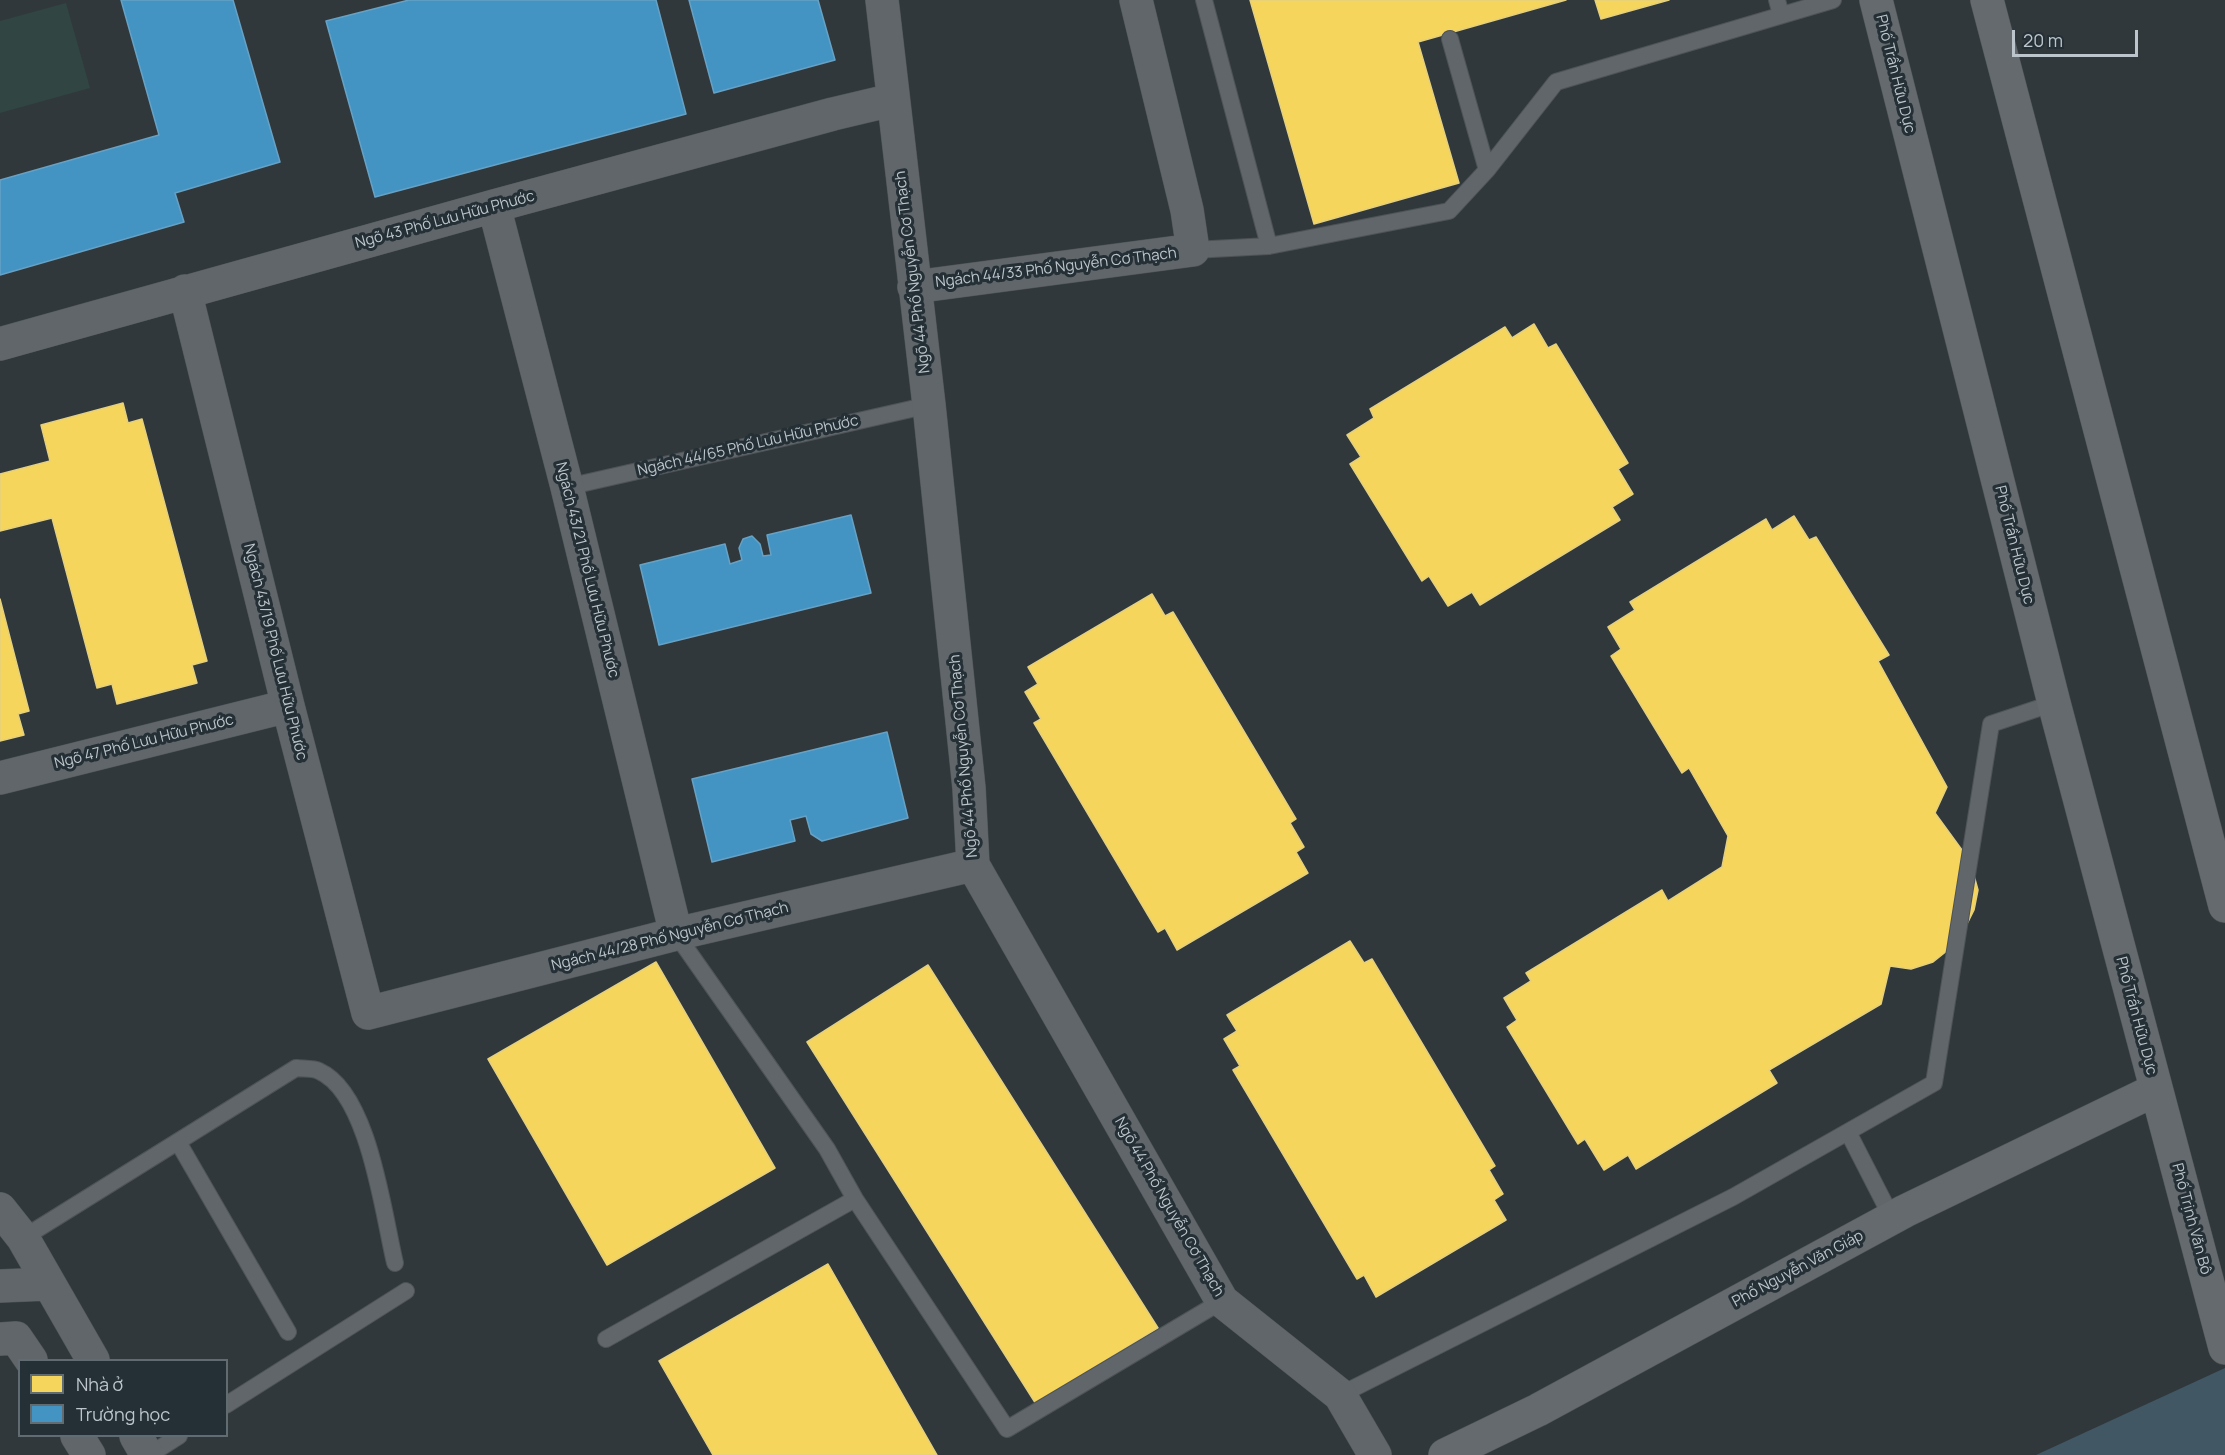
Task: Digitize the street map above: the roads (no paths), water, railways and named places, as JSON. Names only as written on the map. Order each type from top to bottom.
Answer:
[{"type":"main road","name":"Phố Trần Hữu Dực","points":[[1876,0],[2054,703],[2155,1090]]},
{"type":"main road","points":[[1988,0],[2225,906]]},
{"type":"main road","name":"Phố Nguyễn Văn Giáp","points":[[1445,1455],[1538,1410],[1892,1218],[2155,1090]]},
{"type":"main road","name":"Phố Trịnh Văn Bô","points":[[2155,1090],[2223,1339]]},
{"type":"street","name":"Ngõ 44 Phố Nguyễn Cơ Thạch","points":[[882,0],[929,405],[969,788],[973,865],[1222,1301],[1340,1395],[1376,1455]]},
{"type":"street","name":"Ngách 44/33 Phố Nguyễn Cơ Thạch","points":[[914,287],[1193,250],[1187,210],[1136,0]]},
{"type":"street","name":"Ngõ 43 Phố Lưu Hữu Phước","points":[[0,344],[494,206],[892,100]]},
{"type":"street","name":"Ngách 43/21 Phố Lưu Hữu Phước","points":[[494,206],[567,487],[676,934]]},
{"type":"street","name":"Ngách 43/19 Phố Lưu Hữu Phước","points":[[186,291],[288,706],[368,1013]]},
{"type":"street","name":"Ngõ 47 Phố Lưu Hữu Phước","points":[[0,778],[288,706]]},
{"type":"street","name":"Ngách 44/28 Phố Nguyễn Cơ Thạch","points":[[368,1013],[676,934],[973,865]]},
{"type":"street","points":[[0,1209],[23,1238],[92,1359]]},
{"type":"street","points":[[0,1286],[48,1284]]},
{"type":"street","points":[[0,1339],[16,1338],[30,1359]]},
{"type":"street","points":[[78,1437],[89,1455]]},
{"type":"street","points":[[137,1437],[148,1455]]},
{"type":"lane","points":[[1204,0],[1269,246]]},
{"type":"lane","points":[[1193,250],[1269,246],[1449,211],[1487,170],[1556,82],[1779,8],[1833,0]]},
{"type":"lane","points":[[1450,39],[1487,170]]},
{"type":"lane","name":"Ngách 44/65 Phố Lưu Hữu Phước","points":[[567,487],[929,405]]},
{"type":"lane","points":[[1340,1395],[1627,1252],[1934,1083],[1991,724],[2054,703]]},
{"type":"lane","points":[[676,934],[827,1149],[855,1199],[1007,1429],[1222,1301]]},
{"type":"lane","points":[[23,1238],[296,1068],[318,1070],[332,1079],[346,1095],[362,1122],[395,1263]]},
{"type":"lane","points":[[1848,1132],[1892,1218]]},
{"type":"lane","points":[[178,1142],[288,1332]]},
{"type":"lane","points":[[606,1339],[855,1199]]},
{"type":"lane","points":[[228,1404],[406,1291]]},
{"type":"lane","points":[[148,1455],[177,1437]]},
{"type":"water","points":[[2225,1368],[2225,1455],[2036,1455]]}]
